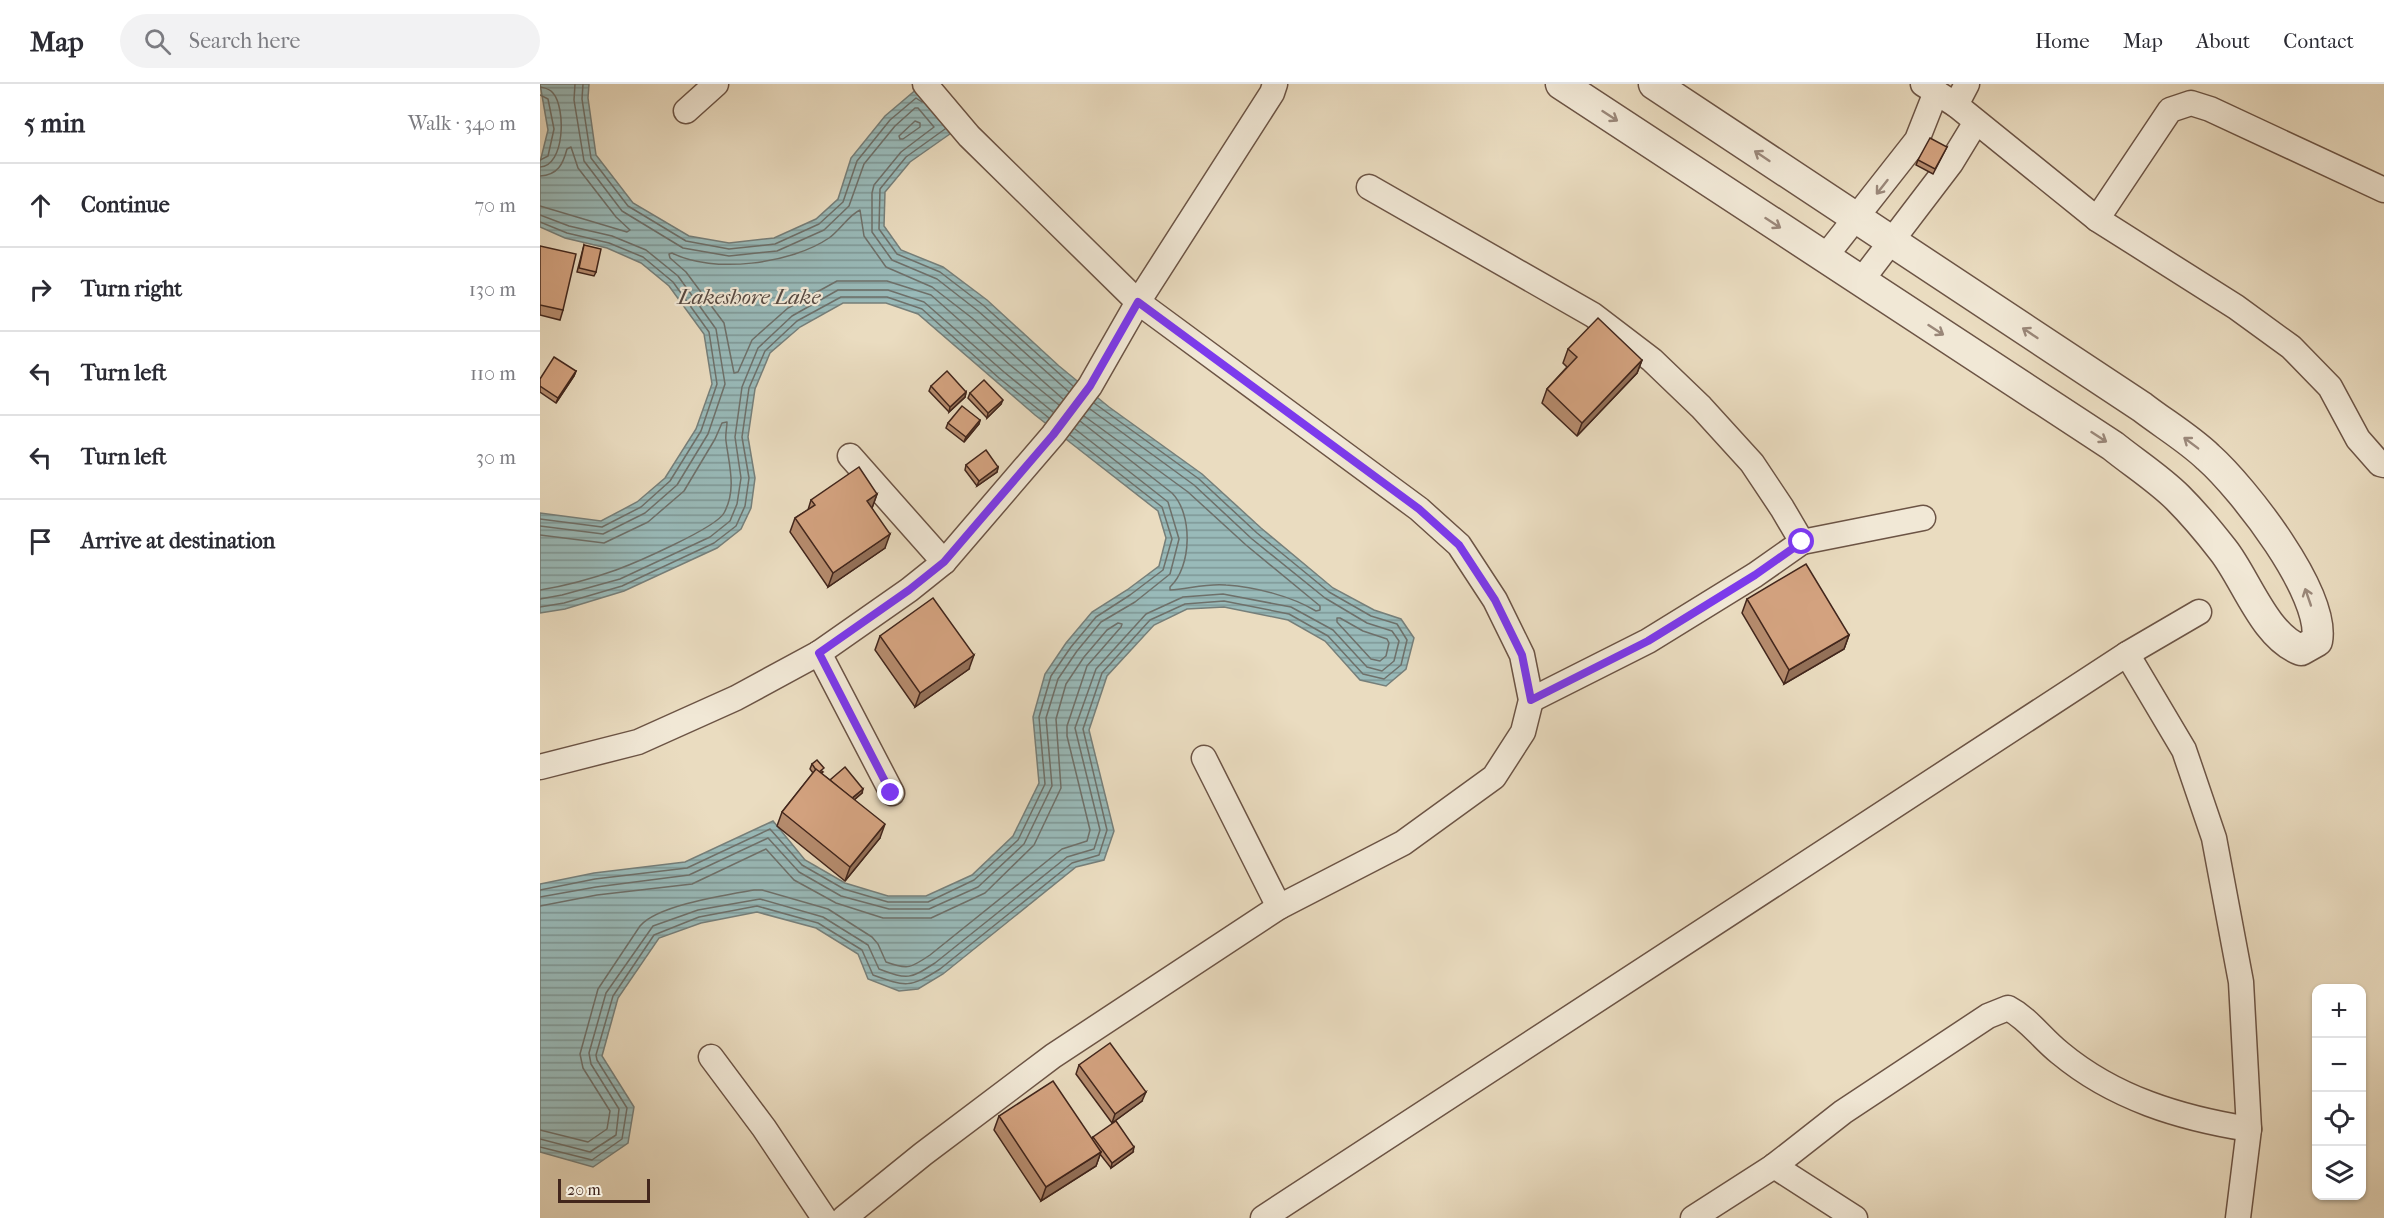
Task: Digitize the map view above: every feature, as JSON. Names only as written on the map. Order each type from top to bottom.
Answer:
[{"type":"street","points":[[686,111],[716,84]]},
{"type":"street","points":[[1561,84],[2113,446],[2177,497],[2224,551],[2244,582],[2256,608],[2285,641],[2301,650],[2317,641],[2319,630],[2303,582],[2287,554],[2263,520],[2209,457],[2142,407],[1654,84]]},
{"type":"street","points":[[844,1218],[923,1154],[1053,1056],[1279,907],[1403,843],[1494,777],[1524,732],[1531,700],[1522,655],[1495,600],[1459,545],[1419,509],[1138,302],[969,136],[936,87]]},
{"type":"street","points":[[540,767],[638,742],[736,698],[819,653],[909,590],[944,562],[1053,435],[1090,386],[1138,302],[1278,87]]},
{"type":"street","points":[[1825,257],[1917,141],[1930,88],[1962,94],[1976,122],[2097,219],[2236,307],[2292,347],[2330,387],[2358,439],[2379,464],[2384,465]]},
{"type":"street","points":[[2097,219],[2170,110],[2191,103],[2210,109],[2384,190]]},
{"type":"street","points":[[1861,281],[1952,163],[1976,122]]},
{"type":"street","points":[[1369,187],[1593,315],[1652,360],[1701,407],[1752,463],[1782,507],[1802,542]]},
{"type":"street","points":[[850,456],[944,562]]},
{"type":"street","points":[[1531,700],[1648,641],[1755,575],[1802,542],[1923,518]]},
{"type":"street","points":[[1263,1218],[2127,654],[2199,612]]},
{"type":"street","points":[[819,653],[891,793]]},
{"type":"street","points":[[2127,654],[2184,750],[2214,838],[2241,982],[2249,1129],[2238,1218]]},
{"type":"street","points":[[1204,758],[1279,907]]},
{"type":"street","points":[[1693,1218],[1774,1166],[1843,1112],[1988,1016],[2008,1008],[2022,1015],[2060,1053],[2107,1084],[2150,1106],[2206,1122],[2249,1129]]},
{"type":"street","points":[[711,1057],[764,1128],[824,1218]]},
{"type":"street","points":[[1774,1166],[1855,1218]]},
{"type":"water","name":"Lakeshore Lake","points":[[540,84],[589,84],[588,98],[596,155],[633,203],[689,236],[729,243],[774,238],[816,219],[838,199],[851,158],[885,116],[918,88],[957,129],[910,162],[885,192],[884,226],[901,250],[943,267],[987,300],[1059,366],[1109,407],[1202,474],[1261,528],[1333,588],[1374,610],[1401,619],[1414,638],[1406,669],[1386,686],[1360,680],[1325,641],[1288,620],[1224,607],[1187,609],[1154,625],[1107,676],[1089,730],[1114,831],[1104,860],[1076,867],[943,974],[918,989],[899,991],[868,979],[858,954],[816,928],[757,912],[701,923],[659,938],[618,998],[602,1056],[634,1107],[628,1143],[593,1167],[540,1152],[540,884],[594,873],[685,862],[773,821],[805,860],[845,883],[888,896],[926,896],[972,875],[1013,836],[1039,783],[1033,717],[1045,674],[1066,643],[1092,612],[1159,566],[1166,538],[1158,511],[1035,415],[918,314],[886,303],[843,303],[800,327],[770,353],[755,389],[748,437],[755,478],[751,508],[741,529],[717,548],[624,591],[565,609],[540,613],[540,513],[601,521],[637,502],[665,478],[696,429],[712,384],[704,334],[669,286],[641,263],[607,248],[565,238],[540,227],[540,162],[548,130]]},
{"type":"building","points":[[1930,138],[1947,147],[1935,169],[1918,160]]},
{"type":"building","points":[[584,245],[601,249],[596,272],[579,268]]},
{"type":"building","points":[[540,246],[576,254],[563,310],[540,305]]},
{"type":"building","points":[[1598,318],[1642,360],[1582,423],[1547,389],[1577,357],[1568,349]]},
{"type":"building","points":[[554,357],[576,371],[558,398],[540,386],[540,379]]},
{"type":"building","points":[[947,371],[966,392],[950,407],[931,386]]},
{"type":"building","points":[[984,380],[1003,400],[988,413],[970,393]]},
{"type":"building","points":[[962,406],[980,420],[966,437],[948,423]]},
{"type":"building","points":[[986,450],[998,467],[979,481],[966,465]]},
{"type":"building","points":[[859,467],[877,494],[867,501],[890,534],[833,573],[795,518],[815,505],[811,500]]},
{"type":"building","points":[[1806,564],[1849,635],[1789,670],[1747,599]]},
{"type":"building","points":[[933,598],[974,655],[920,693],[880,636]]},
{"type":"building","points":[[817,760],[824,768],[819,772],[812,764]]},
{"type":"building","points":[[845,767],[863,789],[852,798],[830,780]]},
{"type":"building","points":[[816,769],[885,824],[850,867],[782,812]]},
{"type":"building","points":[[1110,1043],[1146,1092],[1115,1114],[1079,1065]]},
{"type":"building","points":[[1053,1081],[1101,1152],[1046,1187],[999,1116]]},
{"type":"building","points":[[1116,1121],[1134,1147],[1112,1163],[1093,1137]]},
{"type":"route","points":[[891,793],[819,653],[909,590],[944,562],[1053,435],[1090,386],[1138,302],[1419,509],[1459,545],[1495,600],[1522,655],[1531,700],[1648,641],[1755,575],[1802,542]]}]
